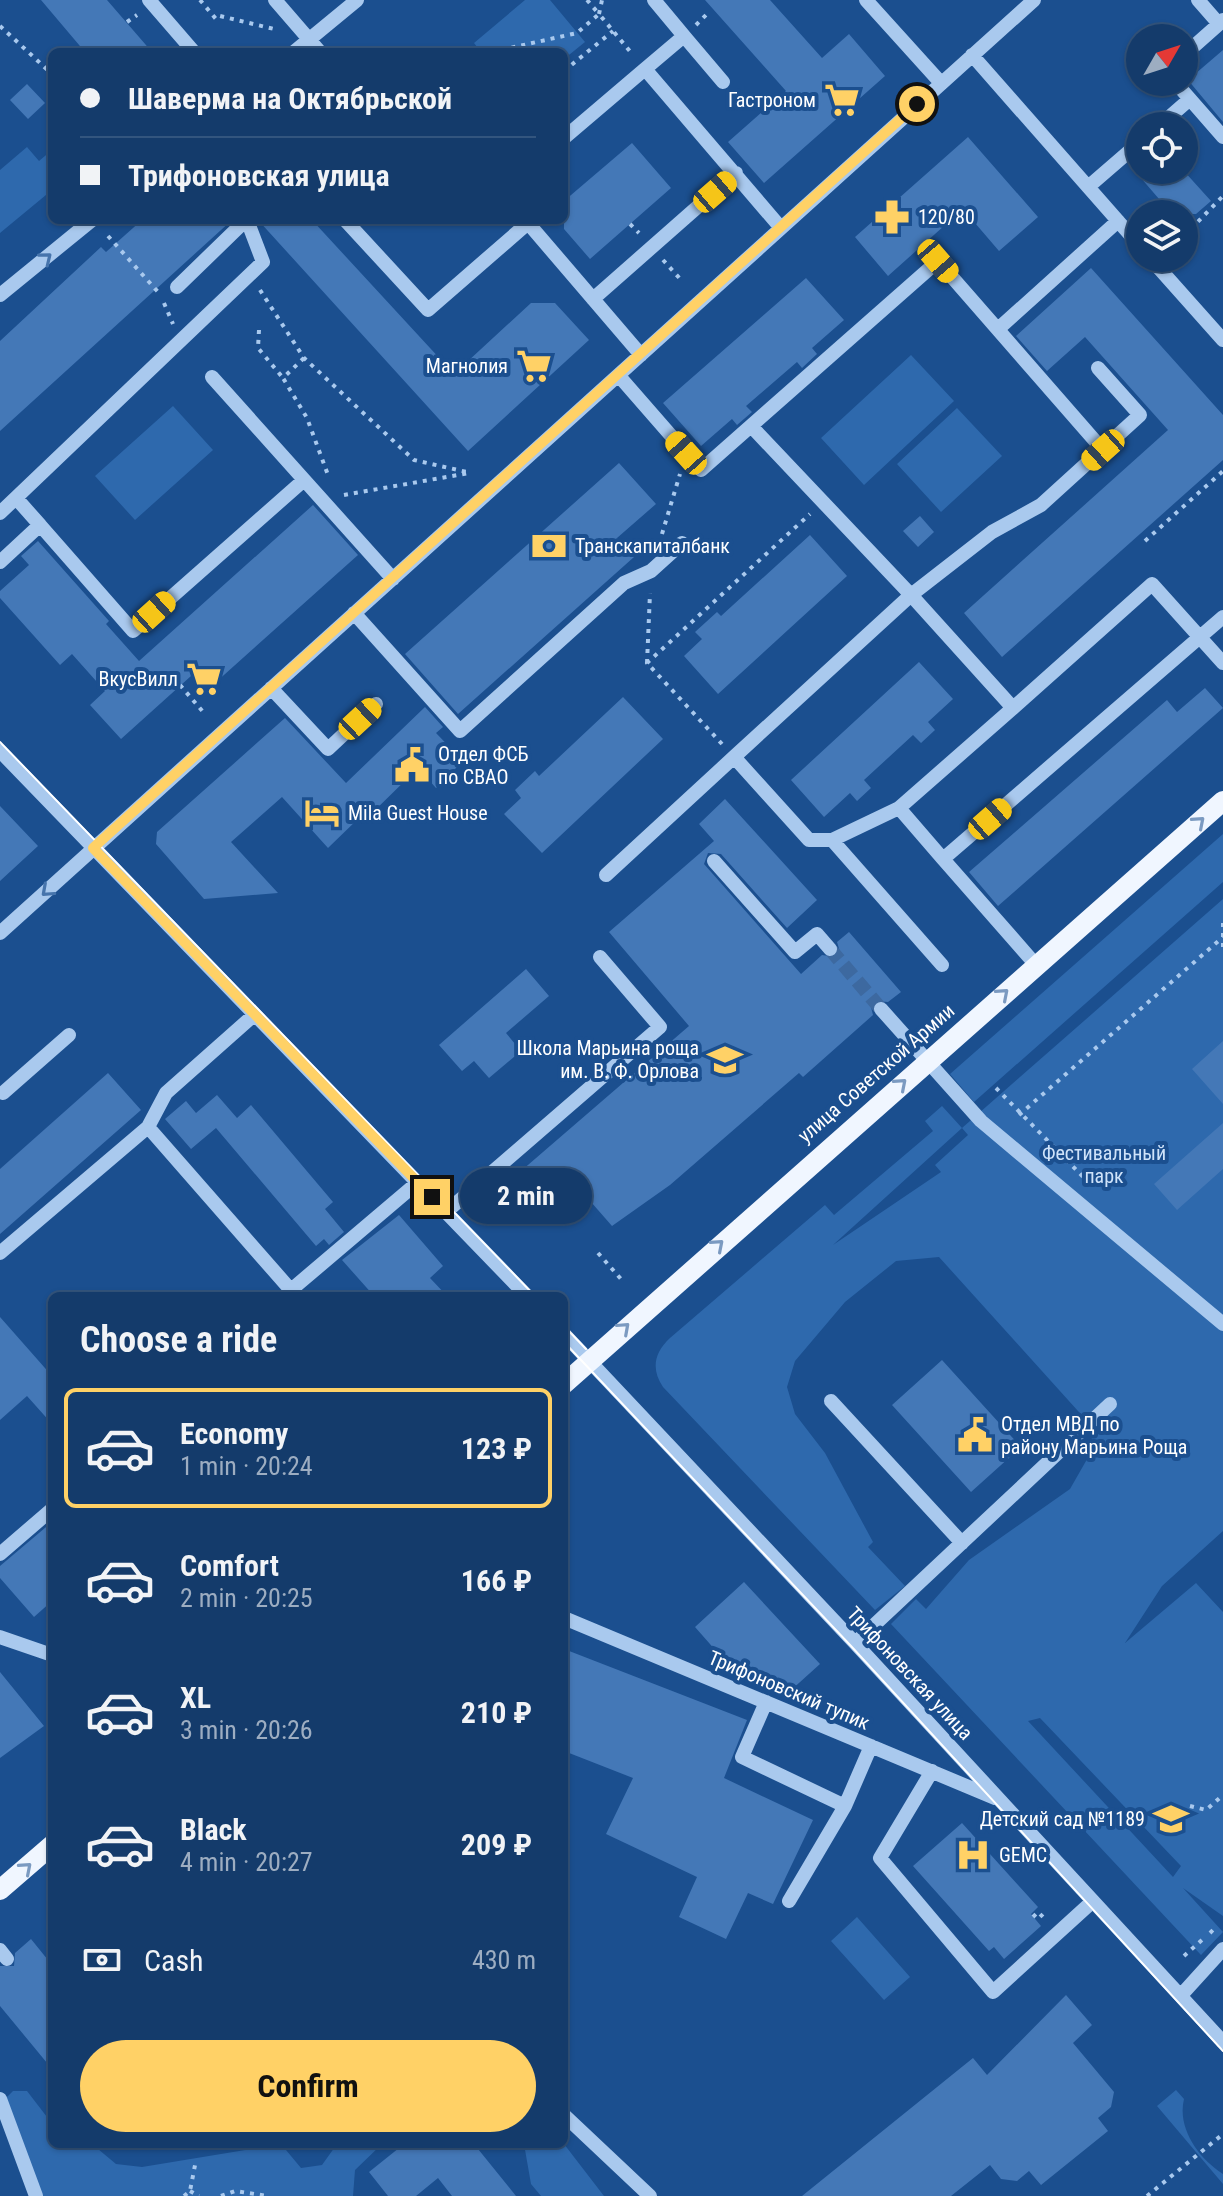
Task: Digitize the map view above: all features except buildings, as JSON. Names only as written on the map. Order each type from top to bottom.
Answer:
[{"type":"main road","name":"улица Советской Армии","points":[[568,1380],[1223,801]]},
{"type":"main road","points":[[0,1890],[48,1848]]},
{"type":"street","points":[[149,0],[191,48]]},
{"type":"street","points":[[275,0],[316,48]]},
{"type":"street","points":[[299,48],[357,0]]},
{"type":"street","points":[[654,0],[723,82]]},
{"type":"street","points":[[867,0],[941,83]]},
{"type":"street","points":[[3,924],[93,848],[1034,0]]},
{"type":"street","points":[[1198,0],[1221,22],[1198,43]]},
{"type":"street","points":[[568,135],[684,36]]},
{"type":"street","points":[[972,55],[1126,230]]},
{"type":"street","points":[[645,69],[781,228]]},
{"type":"street","points":[[1187,96],[1223,137]]},
{"type":"street","points":[[1175,112],[1190,99]]},
{"type":"street","points":[[1088,187],[1126,154]]},
{"type":"street","points":[[593,299],[736,173]]},
{"type":"street","points":[[998,329],[1118,221]]},
{"type":"street","points":[[0,295],[87,224]]},
{"type":"street","points":[[177,287],[242,224]]},
{"type":"street","points":[[0,513],[263,262],[248,224]]},
{"type":"street","points":[[349,224],[428,310],[525,224]]},
{"type":"street","points":[[529,224],[641,355]]},
{"type":"street","points":[[619,376],[701,470],[938,261],[1103,450]]},
{"type":"street","points":[[1162,272],[1223,340]]},
{"type":"street","points":[[606,875],[911,595],[992,532],[1041,505],[1140,415],[1098,368]]},
{"type":"street","points":[[212,377],[304,480],[328,497],[393,579]]},
{"type":"street","points":[[751,426],[1013,708]]},
{"type":"street","points":[[16,498],[133,631],[304,480]]},
{"type":"street","points":[[0,562],[40,525]]},
{"type":"street","points":[[354,613],[460,731],[624,583],[651,571],[682,543]]},
{"type":"street","points":[[734,757],[809,840],[832,840],[899,808],[1152,584],[1223,663]]},
{"type":"street","points":[[943,859],[1223,617]]},
{"type":"street","points":[[271,688],[328,749],[376,704]]},
{"type":"street","points":[[0,751],[523,1292]]},
{"type":"street","points":[[899,808],[1036,965]]},
{"type":"street","points":[[832,840],[942,965]]},
{"type":"street","points":[[714,861],[795,952],[817,934],[830,949]]},
{"type":"street","points":[[446,1212],[660,1027],[600,957]]},
{"type":"street","points":[[881,1009],[981,1121],[1223,1324]]},
{"type":"street","points":[[0,1253],[148,1127],[166,1093],[254,1015]]},
{"type":"street","points":[[1,1093],[69,1035]]},
{"type":"street","points":[[148,1127],[293,1292]]},
{"type":"street","points":[[295,1292],[417,1183]]},
{"type":"street","name":"Трифоновская улица","points":[[568,1338],[855,1643],[1223,2042]]},
{"type":"street","points":[[831,1401],[962,1543]]},
{"type":"street","points":[[855,1643],[1110,1404]]},
{"type":"street","points":[[0,1554],[48,1513]]},
{"type":"street","name":"Трифоновский тупик","points":[[568,1620],[999,1799]]},
{"type":"street","points":[[0,1637],[48,1654]]},
{"type":"street","points":[[766,1702],[742,1757],[845,1806]]},
{"type":"street","points":[[789,1901],[845,1806],[871,1746]]},
{"type":"street","points":[[932,1771],[880,1858],[993,1992],[1093,1901]]},
{"type":"street","points":[[1183,1998],[1184,1992],[1223,1949]]},
{"type":"street","points":[[0,2099],[36,2196]]},
{"type":"street","points":[[568,2119],[650,2196]]},
{"type":"path","points":[[200,0],[216,19],[220,16],[282,31]]},
{"type":"path","points":[[587,0],[645,69]]},
{"type":"path","points":[[510,48],[577,33],[599,14],[602,0]]},
{"type":"path","points":[[1,25],[48,70]]},
{"type":"path","points":[[568,68],[613,31]]},
{"type":"path","points":[[1198,222],[1223,196]]},
{"type":"path","points":[[108,236],[162,297],[181,342]]},
{"type":"path","points":[[250,274],[304,358],[414,460],[471,473],[328,497],[307,418],[283,378],[258,348],[259,330]]},
{"type":"path","points":[[283,378],[304,358]]},
{"type":"path","points":[[1145,541],[1223,471]]},
{"type":"path","points":[[734,757],[647,663],[823,502]]},
{"type":"path","points":[[180,685],[204,713]]},
{"type":"path","points":[[1223,923],[1223,949]]},
{"type":"path","points":[[996,1088],[1019,1115],[1222,939]]},
{"type":"path","points":[[598,1253],[621,1279]]},
{"type":"path","points":[[1190,1806],[1206,1810],[1223,1795]]},
{"type":"path","points":[[1033,1917],[1038,1912],[1049,1924]]},
{"type":"path","points":[[1147,2196],[1223,2134]]},
{"type":"path","points":[[184,2196],[190,2191],[196,2160]]},
{"type":"path","points":[[190,2191],[199,2196]]},
{"type":"path","points":[[221,2196],[235,2191],[268,2196]]},
{"type":"green space","points":[[525,0],[550,0],[585,42],[568,56],[568,48],[478,48],[474,43]]},
{"type":"green space","points":[[27,147],[39,161],[48,153],[48,193],[0,233],[0,170]]},
{"type":"green space","points":[[911,355],[954,401],[864,485],[821,438]]},
{"type":"green space","points":[[173,406],[213,450],[135,520],[95,476]]},
{"type":"green space","points":[[957,408],[1002,456],[941,512],[897,464]]},
{"type":"green space","points":[[1223,834],[1223,882],[974,1102],[950,1074]]},
{"type":"green space","name":"Фестивальный парк","points":[[1223,899],[1223,1531],[1162,1586],[1125,1643],[1196,1583],[1223,1612],[1223,1916],[1183,1888],[1223,1932],[1201,1955],[891,1624],[916,1599],[926,1609],[969,1560],[1070,1489],[1094,1447],[1087,1421],[939,1257],[896,1261],[845,1302],[795,1361],[787,1387],[795,1414],[825,1453],[873,1542],[868,1547],[905,1586],[875,1610],[663,1387],[657,1374],[656,1361],[660,1349],[670,1338],[825,1205],[834,1215],[933,1131],[925,1121],[942,1106],[962,1128]],"holes":[[[962,1128],[968,1135],[935,1165],[941,1172],[833,1245]],[[1040,1718],[1181,1866],[1173,1877],[1028,1721]]]},
{"type":"green space","points":[[857,1917],[910,1977],[884,2000],[831,1941]]},
{"type":"green space","points":[[1176,2090],[1184,2099],[1184,2121],[1192,2141],[1205,2160],[1223,2174],[1223,2184],[1157,2106]]},
{"type":"green space","points":[[13,2091],[27,2091],[48,2117],[48,2148],[97,2148],[116,2164],[142,2167],[257,2148],[284,2148],[301,2168],[322,2165],[334,2148],[378,2148],[355,2170],[353,2196],[42,2196],[4,2100]]},
{"type":"green space","points":[[525,2148],[567,2148],[604,2196],[541,2196],[531,2184]]},
{"type":"tunnel","points":[[830,949],[881,1009]]},
{"type":"tram line","points":[[0,742],[531,1292]]},
{"type":"tram line","points":[[568,1330],[586,1349]]},
{"type":"tram line","points":[[568,1346],[851,1646],[1223,2051]]},
{"type":"place","name":"Гастроном","points":[[842,100]]},
{"type":"place","name":"120/80","points":[[892,217]]},
{"type":"place","name":"Магнолия","points":[[534,366]]},
{"type":"place","name":"Транскапиталбанк","points":[[549,546]]},
{"type":"place","name":"ВкусВилл","points":[[204,679]]},
{"type":"place","name":"Отдел ФСБ по СВАО","points":[[412,765]]},
{"type":"place","name":"Mila Guest House","points":[[322,813]]},
{"type":"place","name":"Школа Марьина роща им. В. Ф. Орлова","points":[[725,1060]]},
{"type":"place","name":"Отдел МВД по району Марьина Роща","points":[[975,1435]]},
{"type":"place","name":"Детский сад №1189","points":[[1171,1819]]},
{"type":"place","name":"GEMC","points":[[973,1855]]},
{"type":"route","points":[[432,1197],[93,848],[917,104]]}]
